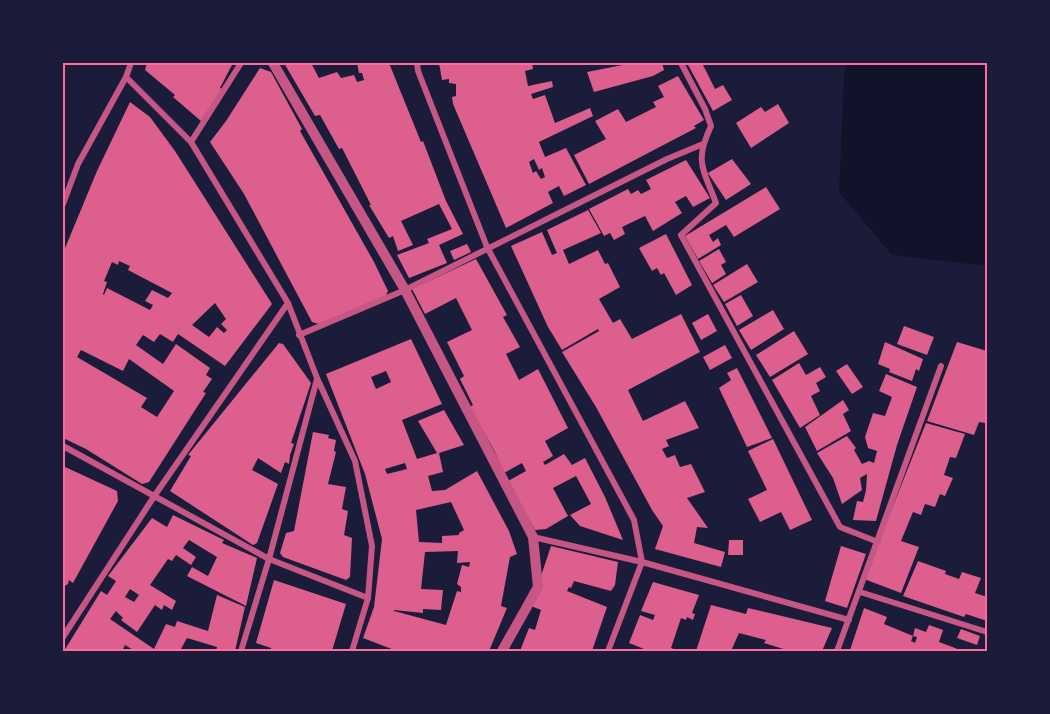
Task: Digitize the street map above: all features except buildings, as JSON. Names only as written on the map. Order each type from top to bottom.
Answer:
[{"type":"street","points":[[63,204],[78,164],[126,77],[131,63]]},
{"type":"street","points":[[190,142],[241,63]]},
{"type":"street","points":[[273,63],[405,290],[533,537],[538,586],[502,651]]},
{"type":"street","points":[[417,63],[418,71],[487,247],[634,520],[642,562],[608,651]]},
{"type":"street","points":[[681,63],[705,109],[711,126],[703,144],[700,162],[716,203],[681,235],[840,527],[878,543]]},
{"type":"street","points":[[126,77],[190,142],[288,303],[299,336],[355,461],[372,546],[368,598],[354,650]]},
{"type":"street","points":[[299,336],[405,290],[487,247],[667,159],[703,144]]},
{"type":"street","points":[[63,637],[155,495],[288,303]]},
{"type":"street","points":[[837,651],[941,366]]},
{"type":"street","points":[[241,651],[269,559],[317,378]]},
{"type":"street","points":[[63,446],[269,559],[368,598]]},
{"type":"street","points":[[533,537],[642,562],[849,620]]},
{"type":"street","points":[[860,591],[987,632]]},
{"type":"shaded area","points":[[847,63],[987,63],[987,266],[892,255],[839,192],[844,78]]}]
